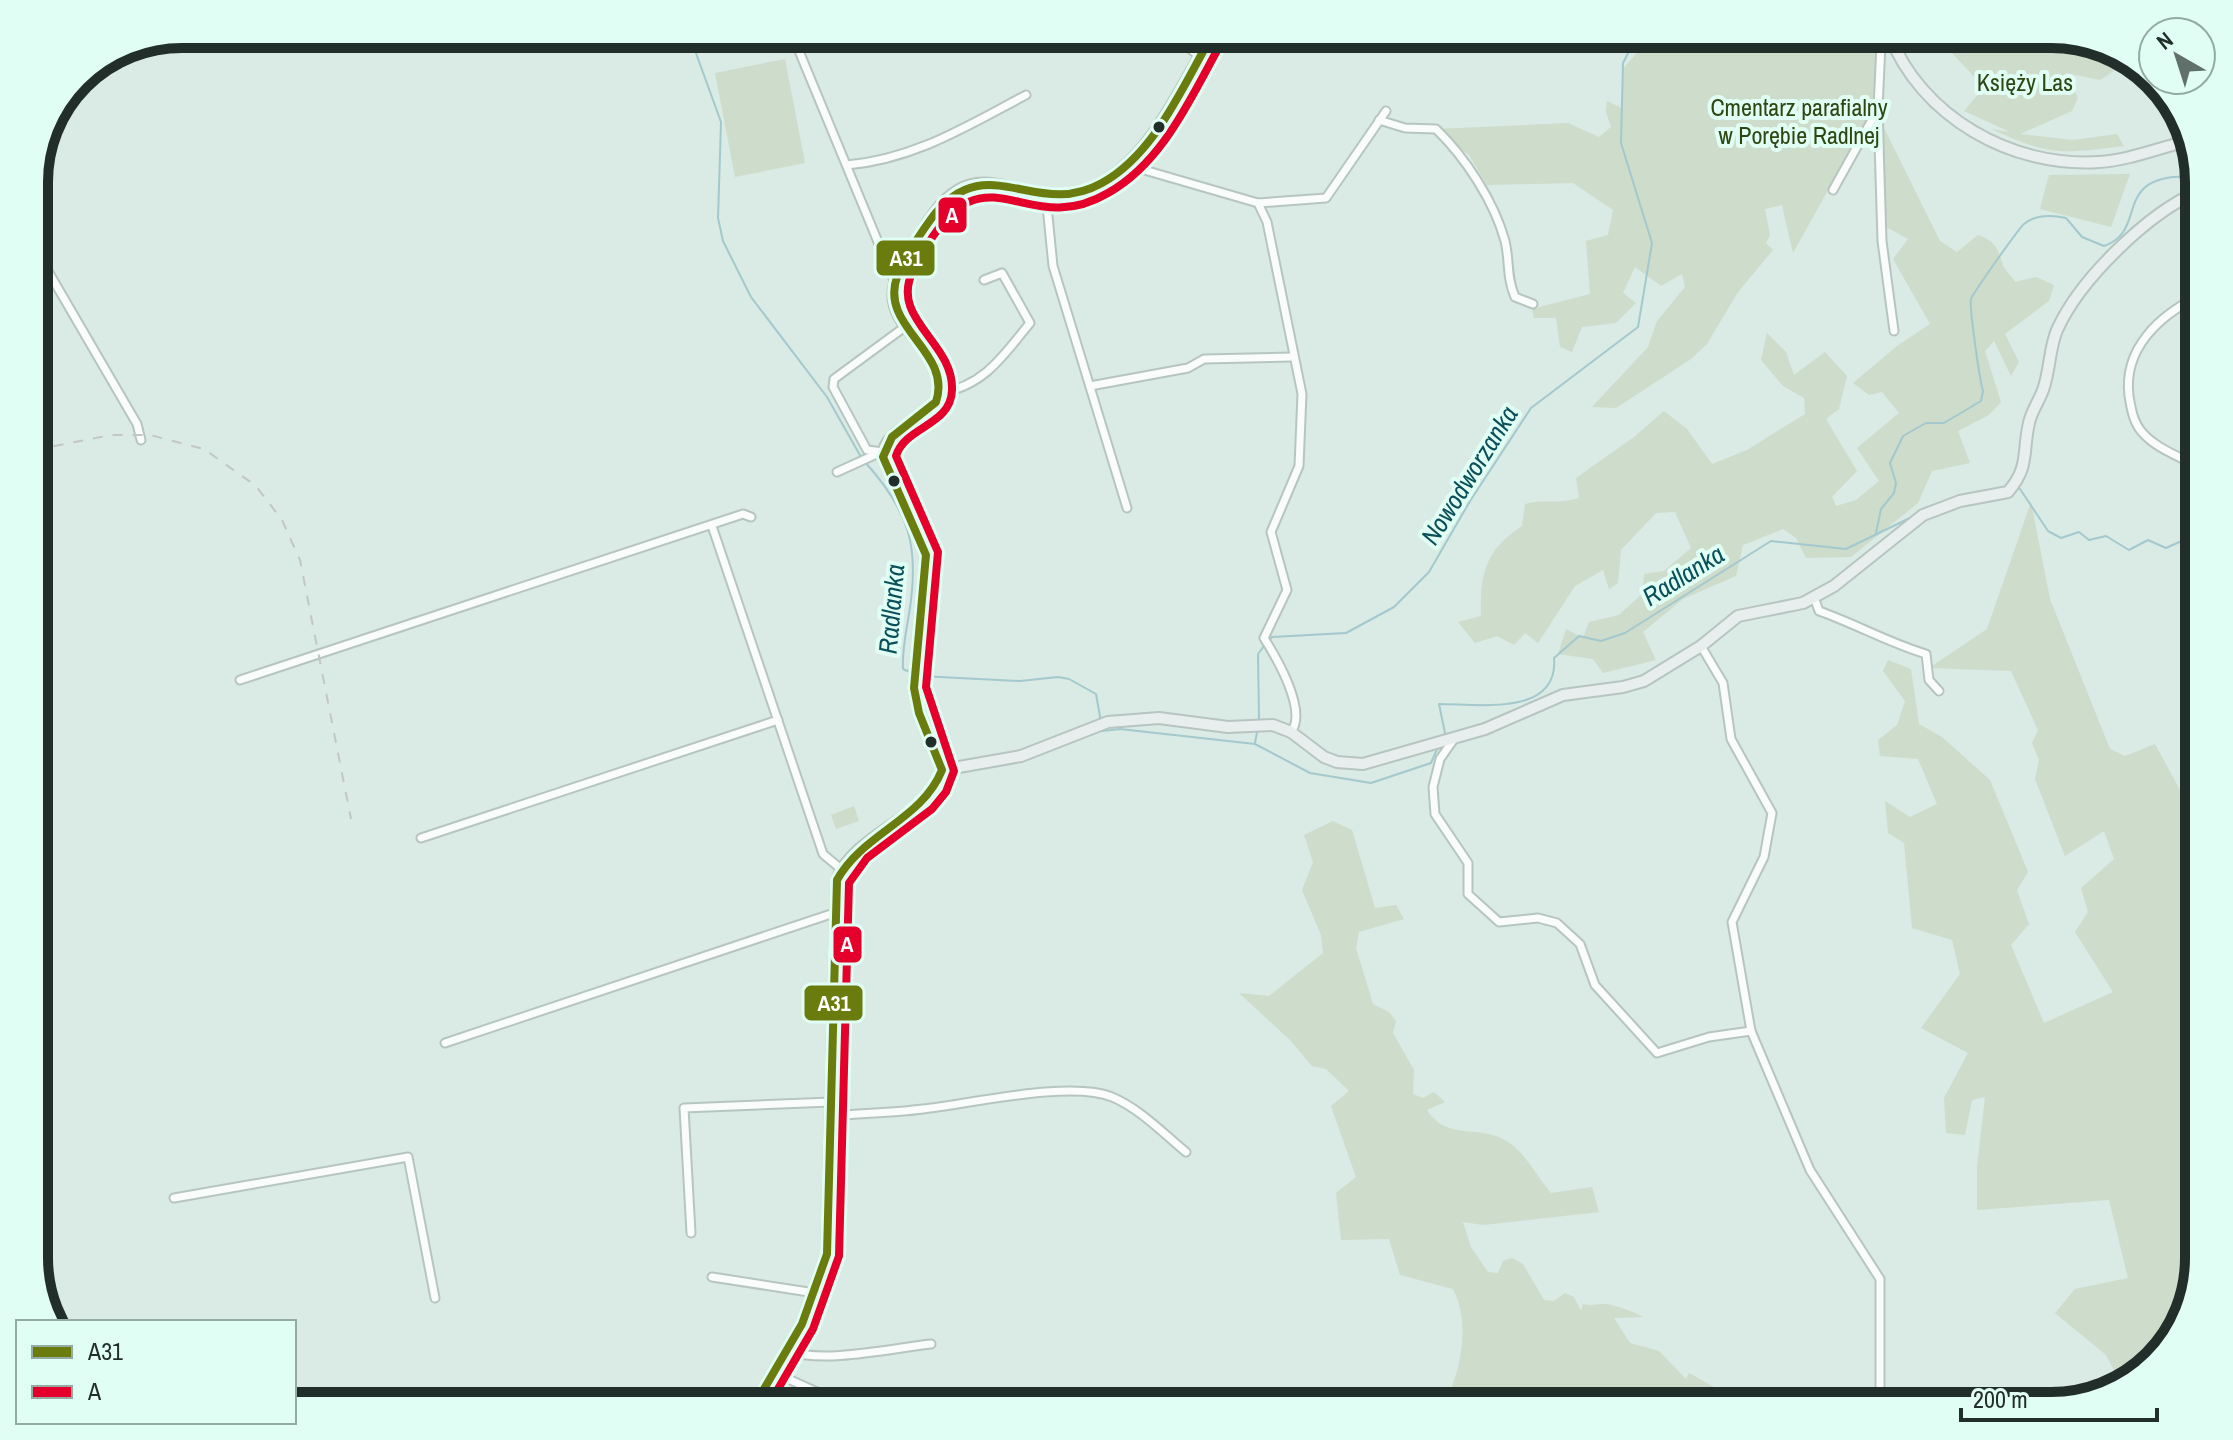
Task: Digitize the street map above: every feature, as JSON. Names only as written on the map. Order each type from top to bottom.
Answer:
[{"type":"street","points":[[798,48],[895,283],[895,305],[906,326],[935,363],[940,393],[932,407],[890,439],[883,452],[837,472]]},
{"type":"street","points":[[1189,48],[1199,56]]},
{"type":"street","points":[[895,283],[931,217],[956,188],[983,183],[1061,197],[1086,190],[1127,165],[1151,134],[1204,48]]},
{"type":"street","points":[[1881,48],[1878,109],[1882,241],[1894,331]]},
{"type":"street","points":[[1896,48],[1907,69],[1940,107],[1982,137],[2013,151],[2069,162],[2101,162],[2179,143]]},
{"type":"street","points":[[847,165],[899,158],[963,131],[1026,95]]},
{"type":"street","points":[[1833,190],[1878,109]]},
{"type":"street","points":[[1127,165],[1258,203],[1326,198],[1386,111]]},
{"type":"street","points":[[1379,120],[1405,128],[1436,129],[1463,155],[1497,218],[1506,245],[1506,272],[1515,297],[1533,304]]},
{"type":"street","points":[[1046,196],[1053,266],[1127,508]]},
{"type":"street","points":[[942,770],[1021,756],[1101,725],[1159,718],[1228,727],[1273,725],[1291,732],[1324,757],[1337,762],[1363,764],[1452,739],[1563,695],[1644,681],[1701,646],[1738,616],[1814,597],[1834,586],[1923,515],[1960,501],[2008,492],[2025,468],[2029,422],[2044,389],[2056,334],[2070,304],[2083,286],[2160,212],[2185,198]]},
{"type":"street","points":[[1258,203],[1267,222],[1292,357],[1302,394],[1299,466],[1271,532],[1287,590],[1264,638],[1289,683],[1296,720],[1291,732]]},
{"type":"street","points":[[48,271],[137,424],[141,440]]},
{"type":"street","points":[[940,393],[964,389],[985,373],[1030,323],[1002,273],[984,280]]},
{"type":"street","points":[[2185,304],[2170,312],[2138,347],[2129,368],[2128,389],[2131,412],[2139,430],[2158,447],[2185,460]]},
{"type":"street","points":[[883,452],[867,450],[833,387],[834,379],[906,326]]},
{"type":"street","points":[[1090,386],[1188,368],[1204,359],[1292,357]]},
{"type":"street","points":[[763,1392],[789,1351],[815,1293],[830,1232],[834,913],[841,869],[860,848],[923,799],[940,778],[942,770],[919,713],[914,680],[926,555],[883,452]]},
{"type":"street","points":[[240,680],[743,514],[751,517]]},
{"type":"street","points":[[712,526],[823,854],[841,869]]},
{"type":"street","points":[[1814,597],[1819,611],[1854,624],[1888,643],[1926,654],[1929,680],[1939,691]]},
{"type":"street","points":[[1701,646],[1723,683],[1731,739],[1772,813],[1764,857],[1732,922],[1751,1031],[1805,1160],[1880,1279],[1880,1392]]},
{"type":"street","points":[[421,838],[778,720]]},
{"type":"street","points":[[1452,739],[1440,759],[1433,787],[1435,814],[1468,863],[1468,894],[1499,922],[1538,918],[1557,923],[1580,944],[1595,985],[1657,1053],[1709,1037],[1751,1031]]},
{"type":"street","points":[[445,1043],[834,913]]},
{"type":"street","points":[[831,1116],[1091,1092],[1112,1097],[1124,1104],[1186,1152]]},
{"type":"street","points":[[691,1233],[684,1108],[831,1102]]},
{"type":"street","points":[[174,1198],[408,1157],[435,1298]]},
{"type":"street","points":[[712,1277],[815,1293]]},
{"type":"street","points":[[789,1351],[802,1355],[931,1344]]},
{"type":"street","points":[[775,1373],[817,1392]]},
{"type":"green space","name":"Cmentarz parafialny w Porębie Radlnej","points":[[1641,48],[1879,48],[1881,53],[1875,106],[1793,253],[1782,205],[1765,209],[1770,235],[1766,243],[1773,250],[1738,292],[1707,344],[1691,359],[1616,408],[1592,407],[1648,347],[1657,321],[1685,287],[1682,274],[1661,286],[1635,267],[1623,293],[1636,303],[1616,323],[1582,327],[1572,352],[1560,347],[1556,318],[1534,318],[1532,309],[1590,294],[1586,241],[1608,235],[1613,210],[1573,183],[1487,185],[1469,155],[1436,129],[1568,123],[1599,137],[1611,127],[1606,112],[1607,101],[1622,108],[1622,70]]},
{"type":"green space","name":"Księży Las","points":[[1934,48],[2068,49],[2110,62],[2119,67],[2100,80],[2066,73],[2078,98],[2072,111],[2020,134],[2073,140],[2117,134],[2124,146],[2056,151],[1991,129],[2010,132],[1964,111],[1984,87],[1948,49],[1940,51]]},
{"type":"green space","points":[[785,59],[805,163],[735,177],[715,73]]},
{"type":"green space","points":[[1883,126],[1940,241],[1957,252],[1978,235],[1995,246],[2015,282],[2036,277],[2054,285],[2049,301],[2005,334],[2019,362],[2011,376],[1994,341],[1985,351],[2001,402],[1989,415],[1958,431],[1970,463],[1932,471],[1918,503],[1851,557],[1806,558],[1796,538],[1783,529],[1743,545],[1736,576],[1683,599],[1643,632],[1656,660],[1603,673],[1593,659],[1558,654],[1566,629],[1583,638],[1589,622],[1619,615],[1643,593],[1644,574],[1664,571],[1691,548],[1675,512],[1656,513],[1621,550],[1618,583],[1609,589],[1603,570],[1575,586],[1538,643],[1525,633],[1514,645],[1497,636],[1475,643],[1458,622],[1481,616],[1487,564],[1500,544],[1522,526],[1525,504],[1579,498],[1576,478],[1634,437],[1664,411],[1687,429],[1712,464],[1747,450],[1805,414],[1804,398],[1783,386],[1761,360],[1767,333],[1786,352],[1794,375],[1825,352],[1847,376],[1839,409],[1826,419],[1857,471],[1832,497],[1836,506],[1856,500],[1879,481],[1857,448],[1899,413],[1882,392],[1869,395],[1853,383],[1897,346],[1930,324],[1893,259],[1908,239],[1881,224]]},
{"type":"green space","points":[[2130,174],[2111,227],[2040,209],[2049,175]]},
{"type":"green space","points":[[2031,502],[2050,599],[2110,749],[2125,756],[2155,744],[2185,799],[2185,1258],[2182,1284],[2171,1317],[2152,1346],[2116,1374],[2106,1355],[2055,1313],[2075,1289],[2128,1278],[2109,1200],[1977,1210],[1977,1167],[1985,1097],[1972,1100],[1965,1135],[1946,1133],[1944,1098],[1968,1053],[1921,1028],[1960,974],[1952,940],[1912,928],[1904,843],[1888,833],[1885,801],[1910,817],[1937,804],[1918,759],[1880,756],[1878,740],[1897,725],[1905,701],[1883,671],[1888,660],[1911,669],[1919,724],[1942,737],[1990,780],[2028,872],[2017,890],[2029,924],[2011,945],[2044,1023],[2113,992],[2075,932],[2088,912],[2081,888],[2114,859],[2104,831],[2065,856],[2035,779],[2039,760],[2032,743],[2038,730],[2011,671],[1929,668],[1987,629]]},
{"type":"green space","points":[[854,806],[859,821],[836,829],[831,815]]},
{"type":"green space","points":[[1333,821],[1352,830],[1375,908],[1396,905],[1404,919],[1359,932],[1356,948],[1373,1004],[1389,1012],[1396,1021],[1393,1033],[1414,1070],[1413,1094],[1423,1098],[1434,1092],[1445,1102],[1427,1110],[1445,1126],[1489,1134],[1511,1144],[1551,1193],[1592,1187],[1599,1212],[1483,1225],[1463,1222],[1471,1247],[1488,1272],[1498,1273],[1503,1261],[1512,1258],[1523,1264],[1544,1300],[1554,1301],[1565,1293],[1574,1297],[1581,1311],[1583,1304],[1603,1304],[1643,1317],[1614,1318],[1630,1343],[1659,1351],[1686,1379],[1689,1373],[1723,1392],[1450,1392],[1462,1345],[1461,1315],[1453,1289],[1400,1275],[1389,1239],[1341,1240],[1336,1193],[1356,1177],[1331,1106],[1349,1091],[1326,1069],[1312,1066],[1291,1041],[1239,993],[1269,996],[1323,953],[1321,935],[1302,890],[1313,862],[1304,835]]},
{"type":"waterway","name":"Radlanka","points":[[694,48],[721,122],[718,218],[723,241],[751,297],[827,397],[861,457]]},
{"type":"waterway","name":"Nowodworzanka","points":[[1269,641],[1272,637],[1346,633],[1394,607],[1429,572],[1470,501],[1531,408],[1638,327],[1652,243],[1621,143],[1623,63],[1631,48]]},
{"type":"waterway","points":[[1876,533],[1881,509],[1894,493],[1896,483],[1890,463],[1903,436],[1926,423],[1944,423],[1981,401],[1983,391],[1971,299],[2024,224],[2044,216],[2066,218],[2082,237],[2104,246],[2118,238],[2126,228],[2141,192],[2152,183],[2184,177]]},
{"type":"waterway","name":"Radlanka","points":[[865,462],[902,515],[912,550],[912,591],[903,662],[903,669],[910,672]]},
{"type":"waterway","points":[[2020,489],[2048,531],[2061,538],[2079,532],[2089,540],[2106,536],[2129,550],[2148,540],[2166,548],[2185,539]]},
{"type":"waterway","name":"Radlanka","points":[[1443,738],[1445,733],[1439,704],[1494,705],[1530,698],[1544,690],[1552,677],[1554,658],[1579,636],[1601,641],[1625,633],[1771,541],[1846,549],[1916,515]]},
{"type":"waterway","name":"Nowodworzanka","points":[[1259,719],[1258,654],[1264,646]]},
{"type":"waterway","name":"Radlanka","points":[[920,676],[1020,681],[1058,677],[1069,679],[1096,694],[1101,722]]},
{"type":"waterway","points":[[1102,728],[1103,731],[1120,729],[1255,744],[1310,773],[1371,783],[1431,763],[1438,747]]},
{"type":"waterway","points":[[1255,743],[1257,732]]},
{"type":"railway","points":[[48,447],[111,435],[150,435],[204,449],[256,486],[282,520],[300,560],[351,819]]},
{"type":"transit line","name":"A31","points":[[762,1392],[802,1324],[827,1254],[837,880],[862,850],[921,802],[942,770],[919,713],[914,688],[926,555],[883,457],[892,437],[936,402],[938,384],[935,368],[898,311],[894,295],[897,277],[931,219],[951,198],[971,188],[991,185],[1054,194],[1077,192],[1102,183],[1121,170],[1153,136],[1205,48]]},
{"type":"transit line","name":"A","points":[[776,1392],[813,1329],[839,1256],[849,883],[867,858],[932,809],[946,792],[954,771],[926,687],[938,552],[896,456],[908,438],[944,411],[950,402],[952,390],[950,373],[943,358],[909,303],[908,288],[913,271],[938,229],[960,207],[982,198],[1050,207],[1077,205],[1108,193],[1128,179],[1146,163],[1175,125],[1219,48]]}]
